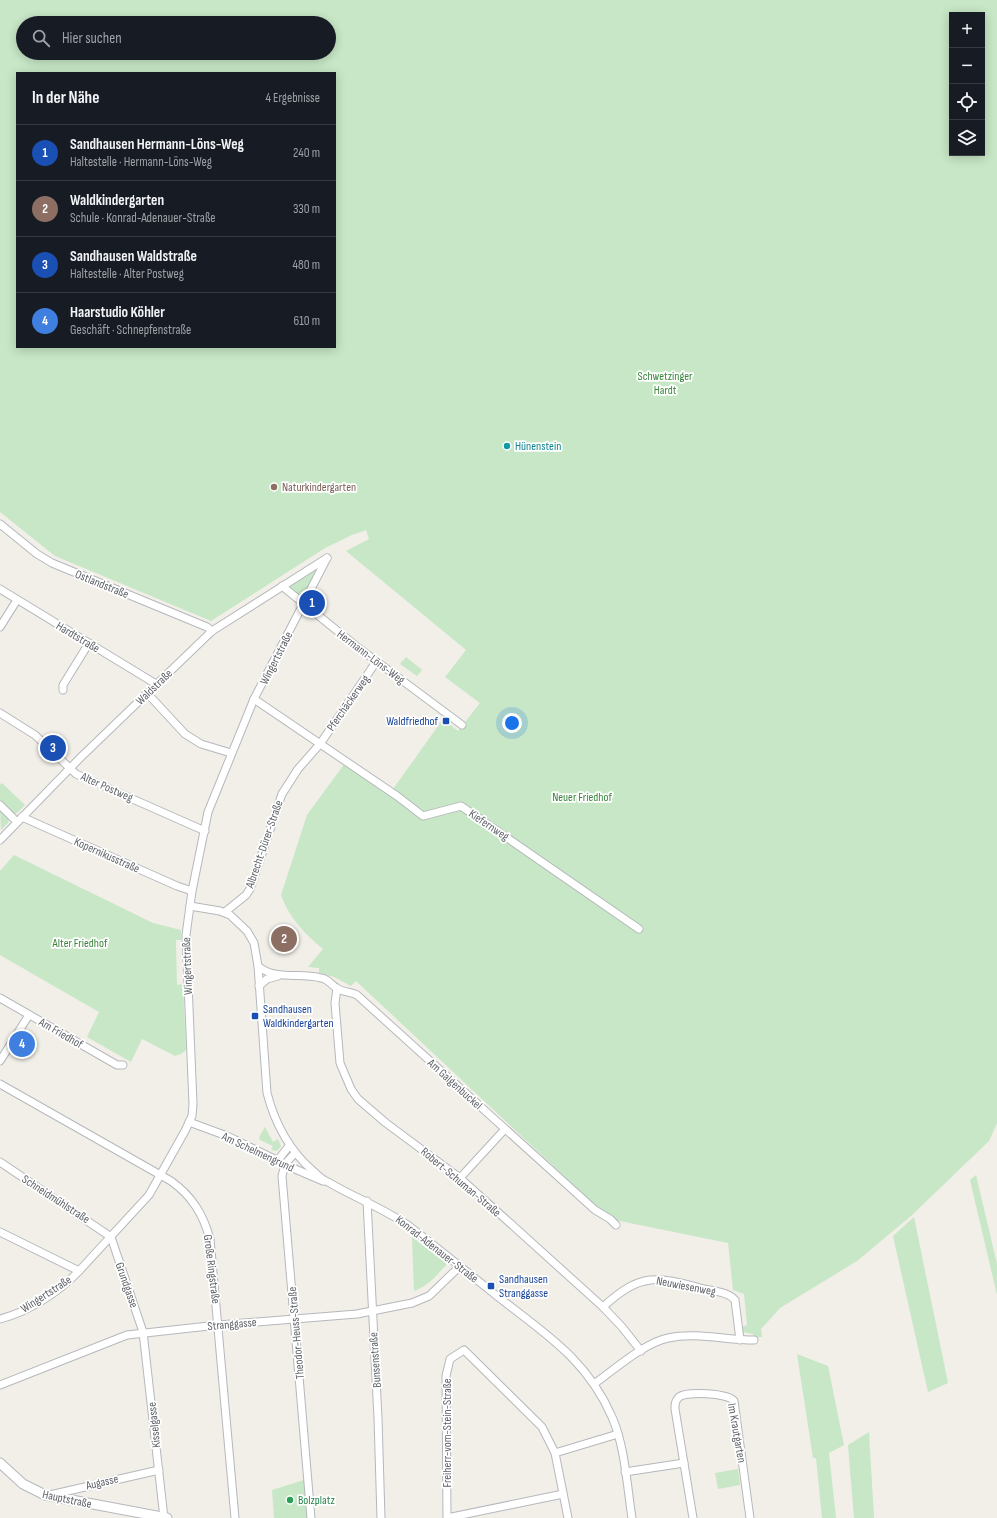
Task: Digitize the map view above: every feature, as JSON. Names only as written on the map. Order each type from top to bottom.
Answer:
[{"type":"street","name":"Ostlandstraße","points":[[0,524],[37,554],[52,563],[207,627],[212,631]]},
{"type":"street","name":"Waldstraße","points":[[0,840],[156,684],[212,631],[327,558]]},
{"type":"street","name":"Wingertstraße","points":[[0,1319],[9,1317],[38,1302],[79,1272],[150,1195],[189,1122],[192,1112],[193,1098],[186,934],[192,891],[208,812],[254,699],[327,558]]},
{"type":"street","name":"Hermann-Löns-Weg","points":[[282,586],[376,662],[462,725]]},
{"type":"street","name":"Hardtstraße","points":[[0,589],[156,684]]},
{"type":"street","points":[[0,627],[17,600]]},
{"type":"street","points":[[63,690],[63,685],[89,643]]},
{"type":"street","name":"Pferchäckerweg","points":[[320,744],[376,662]]},
{"type":"street","points":[[147,693],[185,734],[193,740],[231,753]]},
{"type":"street","name":"Kiefernweg","points":[[254,699],[423,816],[461,806],[639,929]]},
{"type":"street","name":"Alter Postweg","points":[[0,713],[35,735],[76,774],[205,831]]},
{"type":"street","name":"Albrecht-Dürer-Straße","points":[[225,912],[246,895],[250,889],[282,794],[294,775],[320,744]]},
{"type":"street","points":[[0,805],[20,819]]},
{"type":"street","name":"Kopernikusstraße","points":[[20,819],[192,891]]},
{"type":"street","points":[[190,906],[225,912]]},
{"type":"street","name":"Konrad-Adenauer-Straße","points":[[225,912],[238,922],[251,937],[256,949],[267,1093],[271,1111],[289,1146],[326,1182],[367,1201],[409,1226],[552,1338],[579,1364],[594,1384],[613,1418],[618,1434],[632,1518]]},
{"type":"street","name":"Am Galgenbuckel","points":[[258,966],[267,972],[280,975],[312,975],[323,978],[337,988],[357,995],[594,1210],[610,1219],[616,1225]]},
{"type":"street","name":"Am Galgenbuckel","points":[[259,986],[267,979],[280,975]]},
{"type":"street","name":"Robert-Schuman-Straße","points":[[337,988],[335,1003],[340,1063],[351,1089],[372,1112],[460,1178],[603,1307],[622,1327],[641,1351]]},
{"type":"street","name":"Am Friedhof","points":[[0,998],[117,1065],[123,1065]]},
{"type":"street","points":[[0,1061],[29,1015]]},
{"type":"street","name":"Große Ringstraße","points":[[0,1084],[160,1175],[184,1191],[191,1198],[201,1215],[210,1240],[235,1518]]},
{"type":"street","name":"Am Schelmengrund","points":[[189,1122],[227,1136],[326,1182]]},
{"type":"street","points":[[460,1178],[505,1129]]},
{"type":"street","points":[[278,1160],[289,1146]]},
{"type":"street","points":[[285,1164],[295,1153]]},
{"type":"street","name":"Schneidmühlstraße","points":[[0,1162],[111,1237]]},
{"type":"street","name":"Theodor-Heuss-Straße","points":[[285,1164],[282,1176],[311,1518]]},
{"type":"street","name":"Bunsenstraße","points":[[367,1201],[378,1418],[381,1518]]},
{"type":"street","points":[[0,1232],[79,1272]]},
{"type":"street","name":"Grundgasse","points":[[111,1237],[143,1332]]},
{"type":"street","name":"Stranggasse","points":[[0,1385],[127,1335],[143,1332],[372,1312],[412,1303],[429,1296],[459,1266]]},
{"type":"street","name":"Neuwiesenweg","points":[[603,1307],[619,1292],[644,1280],[659,1279],[730,1295],[735,1300],[740,1340]]},
{"type":"street","name":"Kisselgasse","points":[[143,1332],[158,1470],[165,1518]]},
{"type":"street","points":[[594,1384],[641,1351],[667,1338],[686,1336],[754,1340]]},
{"type":"street","name":"Freiherr-vom-Stein-Straße","points":[[447,1518],[446,1376],[450,1359],[460,1351],[464,1350],[542,1427],[555,1453],[568,1518]]},
{"type":"street","name":"Im Krautgarten","points":[[693,1518],[675,1409],[675,1402],[678,1398],[686,1394],[722,1394],[732,1398],[735,1407],[750,1518]]},
{"type":"street","points":[[555,1453],[618,1434]]},
{"type":"street","name":"Hauptstraße","points":[[0,1463],[27,1486],[46,1496],[165,1518]]},
{"type":"street","points":[[625,1472],[684,1463]]},
{"type":"street","name":"Augasse","points":[[46,1496],[105,1481],[158,1470]]},
{"type":"street","points":[[447,1518],[563,1494]]},
{"type":"green space","name":"Schwetzinger Hardt","points":[[0,0],[997,0],[997,1123],[989,1141],[911,1216],[857,1261],[780,1308],[761,1329],[762,1337],[754,1338],[753,1334],[743,1332],[742,1327],[747,1325],[744,1294],[733,1290],[728,1243],[610,1219],[356,981],[351,986],[334,977],[319,973],[319,968],[308,967],[323,949],[298,925],[288,911],[281,895],[307,815],[345,763],[391,792],[443,719],[458,731],[480,703],[445,677],[466,650],[346,551],[369,539],[366,530],[325,548],[211,621],[55,556],[0,512]]},
{"type":"green space","points":[[321,565],[305,595],[300,596],[290,588],[290,584]]},
{"type":"green space","points":[[406,657],[422,670],[417,676],[400,664]]},
{"type":"green space","points":[[2,783],[25,805],[17,813],[14,814],[0,800],[0,785]]},
{"type":"green space","points":[[0,810],[9,819],[8,823],[1,830]]},
{"type":"green space","name":"Alter Friedhof","points":[[14,855],[153,923],[181,930],[181,940],[176,940],[177,985],[183,984],[186,1050],[175,1056],[142,1039],[131,1062],[87,1037],[99,1012],[0,955],[0,871]]},
{"type":"green space","points":[[265,1127],[273,1142],[278,1139],[281,1146],[277,1151],[271,1150],[273,1146],[260,1140],[259,1137]]},
{"type":"green space","points":[[976,1175],[997,1264],[997,1295],[970,1180]]},
{"type":"green space","points":[[914,1217],[948,1383],[928,1392],[893,1236]]},
{"type":"green space","points":[[412,1237],[447,1264],[428,1283],[414,1291]]},
{"type":"green space","points":[[797,1354],[828,1366],[844,1445],[829,1453],[836,1518],[822,1518],[816,1458],[813,1458]]},
{"type":"green space","points":[[869,1432],[874,1518],[854,1518],[848,1445]]},
{"type":"green space","points":[[738,1469],[740,1485],[718,1489],[715,1473]]},
{"type":"green space","points":[[304,1480],[307,1518],[274,1518],[272,1490]]},
{"type":"place","name":"Hünenstein","points":[[507,446]]},
{"type":"place","name":"Naturkindergarten","points":[[274,487]]},
{"type":"place","name":"Sandhausen Hermann-Löns-Weg","points":[[312,603]]},
{"type":"place","name":"Waldfriedhof","points":[[446,721]]},
{"type":"place","name":"Sandhausen Waldstraße","points":[[53,748]]},
{"type":"place","name":"Waldkindergarten","points":[[284,939]]},
{"type":"place","name":"Sandhausen Waldkindergarten","points":[[255,1016]]},
{"type":"place","name":"Haarstudio Köhler","points":[[22,1044]]},
{"type":"place","name":"Sandhausen Stranggasse","points":[[491,1286]]},
{"type":"place","name":"Bolzplatz","points":[[290,1500]]},
{"type":"park label","name":"Neuer Friedhof","points":[[582,797]]}]
